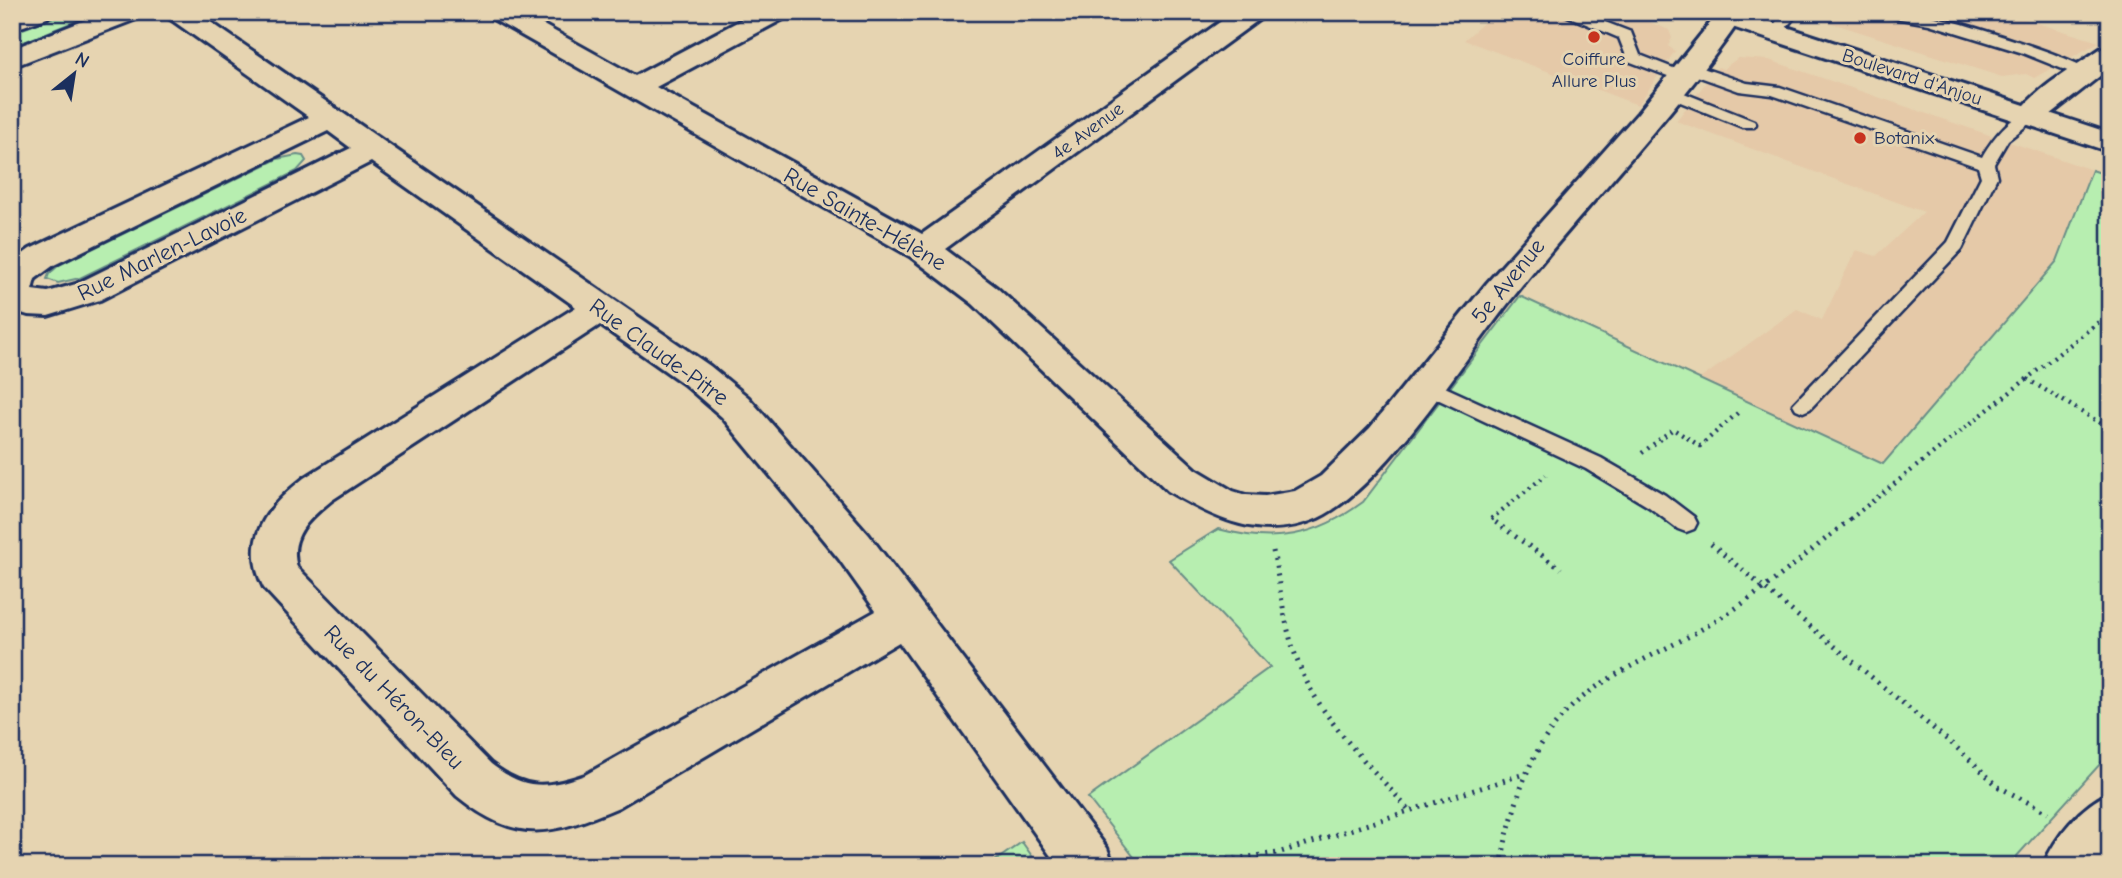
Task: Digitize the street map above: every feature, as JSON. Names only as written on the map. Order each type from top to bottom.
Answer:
[{"type":"street","points":[[12,22],[38,12]]},
{"type":"street","points":[[12,59],[130,12]]},
{"type":"street","name":"Rue Claude-Pitre","points":[[178,12],[697,375],[735,407],[808,490],[906,617],[1089,866]]},
{"type":"street","name":"Rue Sainte-Hélène","points":[[500,12],[923,249],[985,296],[1182,480],[1219,502],[1246,511],[1265,512]]},
{"type":"street","points":[[635,87],[776,12]]},
{"type":"street","name":"4e Avenue","points":[[923,249],[1252,12]]},
{"type":"street","name":"5e Avenue","points":[[1265,512],[1304,506],[1335,487],[1384,438],[1539,242],[1679,79],[1721,15]]},
{"type":"street","name":"Boulevard d'Anjou","points":[[1721,15],[1784,22],[2031,116],[2110,143]]},
{"type":"street","points":[[2031,116],[2110,55]]},
{"type":"street","name":"Rue Marlen-Lavoie","points":[[329,119],[42,257],[19,275],[14,292],[24,302],[37,304],[54,303],[79,296],[372,149]]},
{"type":"street","name":"Rue du Héron-Bleu","points":[[599,309],[318,489],[298,504],[283,523],[274,543],[273,560],[279,576],[474,780],[485,790],[519,808],[545,810],[573,804],[602,791],[906,617]]},
{"type":"street","points":[[2068,866],[2109,818]]},
{"type":"lane","points":[[1565,12],[1626,35],[1633,58],[1679,79],[1748,124]]},
{"type":"lane","points":[[1884,12],[1934,16],[2085,73]]},
{"type":"lane","points":[[1679,79],[1774,90],[1986,164]]},
{"type":"lane","points":[[1803,404],[1955,246],[1989,177],[1986,164],[2001,137],[2031,116]]},
{"type":"lane","points":[[1425,385],[1573,454],[1644,494],[1686,523]]},
{"type":"path","points":[[1502,866],[1503,850],[1525,773],[1553,725],[1570,706],[1619,671],[1728,613],[1765,587],[2110,313]]},
{"type":"path","points":[[2027,379],[2110,429]]},
{"type":"path","points":[[1265,512],[1295,653],[1315,696],[1409,810]]},
{"type":"path","points":[[1686,523],[1957,748],[1999,787],[2053,815]]},
{"type":"path","points":[[1179,866],[1278,853],[1525,773]]},
{"type":"shaded area","points":[[1496,12],[1625,12],[1669,30],[1672,38],[1668,46],[1675,51],[1638,105],[1464,40]]},
{"type":"shaded area","points":[[1797,12],[2001,12],[2099,42],[2034,78],[2026,74],[2002,77]]},
{"type":"shaded area","points":[[1738,58],[1769,60],[2092,170],[2057,261],[1883,464],[1700,379],[1797,309],[1822,320],[1856,250],[1876,256],[1924,212],[1676,121],[1718,67],[1723,69]]},
{"type":"green space","points":[[67,12],[98,12],[12,47],[12,33]]},
{"type":"green space","points":[[303,156],[306,161],[297,171],[80,278],[58,283],[47,279],[59,265],[277,159]]},
{"type":"green space","points":[[2092,170],[2110,176],[2110,753],[2008,866],[1141,866],[1088,798],[1270,667],[1169,560],[1218,529],[1258,536],[1294,534],[1328,523],[1363,502],[1520,296],[1883,464],[2057,261]]},
{"type":"green space","points":[[1022,842],[1039,866],[988,866]]},
{"type":"place","name":"Coiffure Allure Plus","points":[[1594,37]]},
{"type":"place","name":"Botanix","points":[[1860,138]]}]
